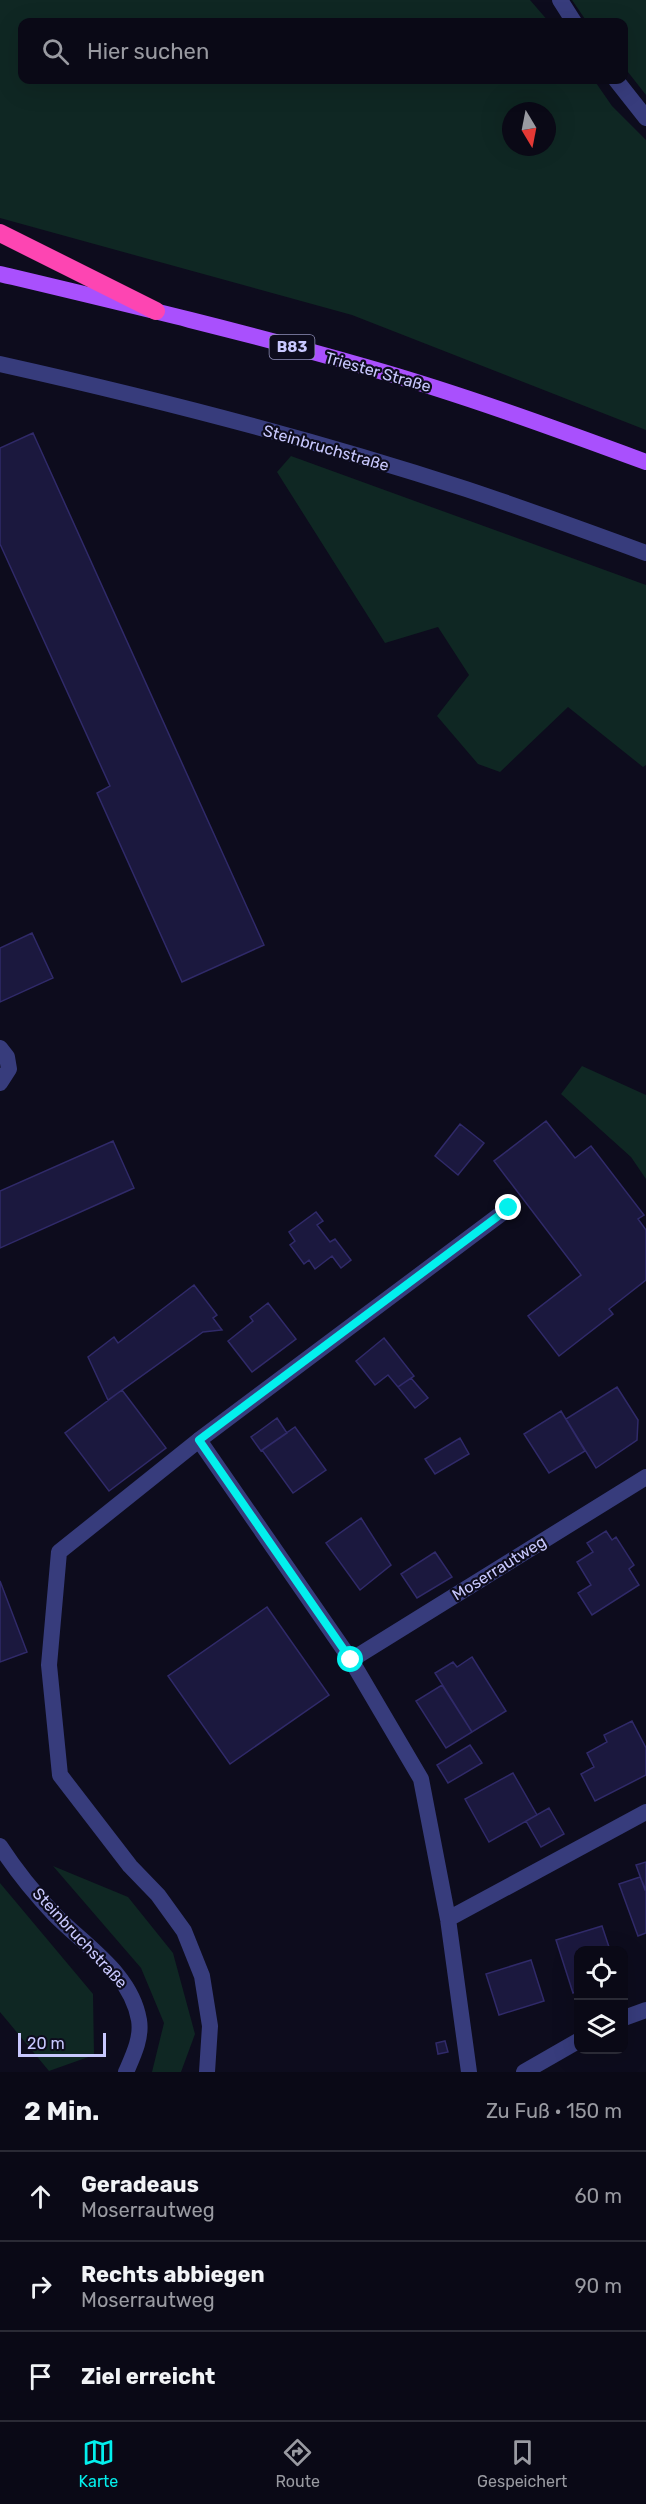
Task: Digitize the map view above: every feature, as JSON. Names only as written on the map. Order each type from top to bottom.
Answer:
[{"type":"highway","points":[[0,233],[156,311]]},
{"type":"main road","name":"Triester Straße","points":[[0,274],[156,311],[396,376],[646,462]]},
{"type":"street","points":[[560,0],[571,18]]},
{"type":"street","points":[[619,84],[646,118]]},
{"type":"street","name":"Steinbruchstraße","points":[[0,364],[146,397],[268,430],[465,489],[646,553]]},
{"type":"street","points":[[0,1048],[7,1057],[9,1069],[0,1083]]},
{"type":"street","points":[[207,2072],[210,2026],[202,1976],[184,1931],[158,1895],[129,1866],[60,1775],[49,1665],[59,1552],[199,1440],[509,1208]]},
{"type":"street","points":[[199,1440],[351,1660],[421,1779],[448,1919],[469,2072]]},
{"type":"street","name":"Moserrautweg","points":[[351,1660],[646,1477]]},
{"type":"street","points":[[448,1919],[646,1812]]},
{"type":"street","name":"Steinbruchstraße","points":[[0,1846],[54,1914],[113,1971],[132,1995],[139,2021],[137,2048],[126,2072]]},
{"type":"street","points":[[628,2017],[646,2010]]},
{"type":"street","points":[[524,2072],[574,2044]]},
{"type":"green space","points":[[0,0],[530,0],[546,18],[18,18],[18,84],[597,84],[612,106],[646,140],[646,430],[352,315],[0,218]]},
{"type":"green space","points":[[572,0],[646,0],[646,95],[628,72],[628,18],[584,18]]},
{"type":"green space","points":[[291,456],[646,585],[646,765],[643,767],[568,707],[500,772],[478,764],[437,716],[469,675],[438,627],[385,643],[277,472]]},
{"type":"green space","points":[[582,1066],[646,1095],[646,1179],[631,1157],[561,1094]]},
{"type":"green space","points":[[53,1866],[128,1897],[173,1953],[195,2034],[181,2072],[152,2072],[164,2023],[141,1968]]},
{"type":"green space","points":[[0,1883],[93,1994],[94,2055],[49,2071],[0,2012]]},
{"type":"building","points":[[33,433],[264,945],[182,982],[97,793],[110,786],[0,544],[0,448]]},
{"type":"building","points":[[32,933],[53,978],[0,1002],[0,948]]},
{"type":"building","points":[[546,1121],[575,1158],[591,1146],[644,1215],[638,1219],[646,1230],[646,1280],[609,1309],[613,1314],[559,1356],[528,1316],[581,1275],[494,1161]]},
{"type":"building","points":[[460,1124],[484,1143],[458,1175],[435,1156]]},
{"type":"building","points":[[113,1141],[134,1188],[0,1248],[0,1191]]},
{"type":"building","points":[[316,1212],[323,1221],[317,1225],[330,1242],[335,1239],[351,1260],[341,1268],[332,1256],[315,1269],[309,1260],[304,1264],[290,1245],[295,1241],[289,1232]]},
{"type":"building","points":[[194,1285],[217,1315],[213,1318],[222,1330],[203,1332],[108,1400],[88,1357],[114,1337],[118,1343]]},
{"type":"building","points":[[268,1303],[296,1339],[252,1372],[228,1341],[253,1321],[250,1317]]},
{"type":"building","points":[[384,1338],[414,1376],[398,1387],[388,1375],[375,1385],[356,1361]]},
{"type":"building","points":[[411,1378],[428,1398],[415,1408],[398,1387]]},
{"type":"building","points":[[617,1387],[638,1420],[637,1440],[596,1468],[566,1419]]},
{"type":"building","points":[[122,1390],[166,1448],[109,1491],[65,1433]]},
{"type":"building","points":[[561,1411],[585,1451],[549,1473],[524,1434]]},
{"type":"building","points":[[277,1418],[287,1433],[261,1451],[251,1437]]},
{"type":"building","points":[[295,1427],[326,1470],[293,1493],[262,1450]]},
{"type":"building","points":[[460,1438],[469,1454],[435,1474],[425,1459]]},
{"type":"building","points":[[361,1518],[391,1565],[360,1590],[326,1543]]},
{"type":"building","points":[[606,1531],[612,1540],[616,1537],[634,1565],[629,1569],[639,1585],[592,1615],[578,1593],[591,1585],[577,1562],[593,1552],[587,1543]]},
{"type":"building","points":[[435,1552],[452,1577],[417,1598],[401,1574]]},
{"type":"building","points":[[0,1581],[27,1652],[0,1662]]},
{"type":"building","points":[[267,1607],[329,1695],[230,1764],[168,1676]]},
{"type":"building","points":[[472,1657],[506,1711],[472,1732],[435,1673],[453,1662],[457,1667]]},
{"type":"building","points":[[442,1685],[472,1732],[446,1748],[416,1701]]},
{"type":"building","points":[[632,1721],[646,1748],[646,1775],[595,1801],[581,1774],[594,1767],[587,1753],[607,1742],[604,1735]]},
{"type":"building","points":[[470,1745],[482,1763],[448,1783],[437,1765]]},
{"type":"building","points":[[513,1773],[537,1815],[489,1842],[465,1799]]},
{"type":"building","points":[[549,1808],[564,1834],[541,1847],[526,1821]]},
{"type":"building","points":[[646,1862],[646,1890],[645,1890],[636,1865]]},
{"type":"building","points":[[640,1877],[646,1890],[646,1933],[638,1936],[619,1884]]},
{"type":"building","points":[[602,1926],[609,1946],[574,1946],[573,1993],[556,1940]]},
{"type":"building","points":[[531,1960],[544,2001],[499,2015],[486,1974]]},
{"type":"building","points":[[445,2041],[448,2052],[438,2054],[436,2043]]},
{"type":"route","points":[[351,1660],[199,1440],[509,1208]]}]
